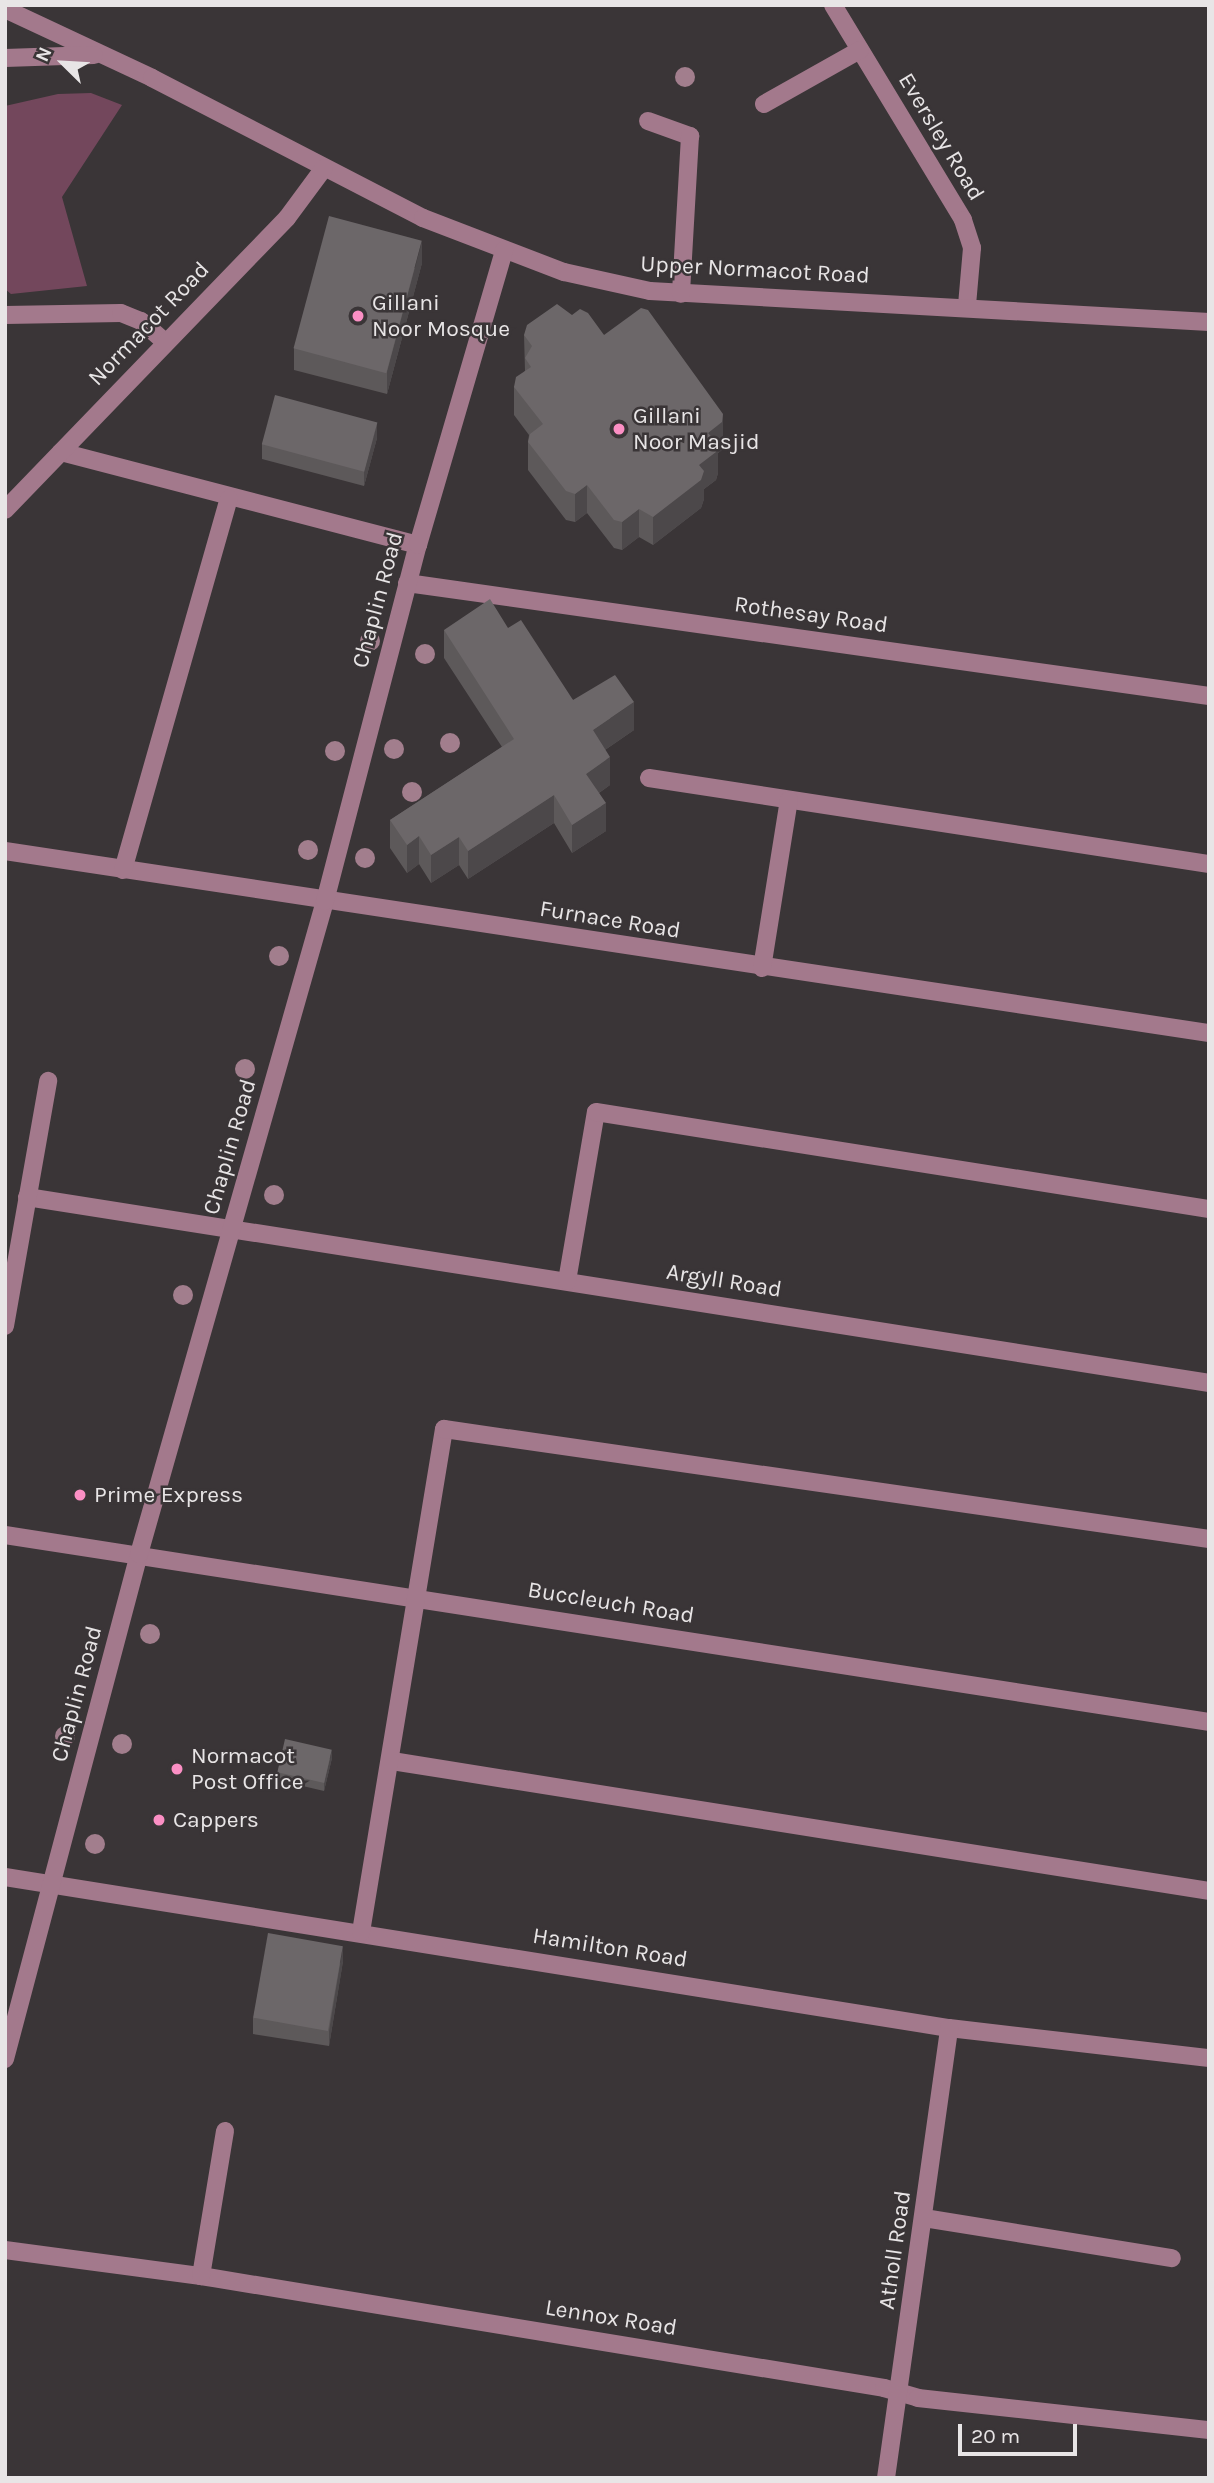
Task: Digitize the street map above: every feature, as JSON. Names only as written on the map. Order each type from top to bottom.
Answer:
[{"type":"street","name":"Eversley Road","points":[[833,5],[963,220],[972,248],[967,305]]},
{"type":"street","name":"Upper Normacot Road","points":[[5,9],[97,55],[152,78],[423,218],[504,250],[600,281],[681,294],[967,305],[1209,322]]},
{"type":"street","points":[[764,104],[860,50]]},
{"type":"street","name":"Upper Normacot Road","points":[[5,58],[97,55]]},
{"type":"street","points":[[648,121],[690,135],[681,294]]},
{"type":"street","name":"Normacot Road","points":[[5,510],[164,341],[287,218],[324,168]]},
{"type":"street","name":"Chaplin Road","points":[[5,2059],[139,1554],[325,901],[407,583],[504,250]]},
{"type":"street","points":[[5,315],[121,313],[141,321],[164,341]]},
{"type":"street","points":[[61,452],[229,499],[418,545]]},
{"type":"street","points":[[123,870],[229,499]]},
{"type":"street","name":"Rothesay Road","points":[[407,583],[1209,696]]},
{"type":"street","points":[[649,778],[1209,864]]},
{"type":"street","points":[[762,968],[789,800]]},
{"type":"street","name":"Furnace Road","points":[[5,851],[762,968],[1209,1033]]},
{"type":"street","points":[[5,1326],[48,1081]]},
{"type":"street","points":[[568,1281],[596,1112],[1209,1209]]},
{"type":"street","name":"Argyll Road","points":[[27,1196],[1209,1383]]},
{"type":"street","points":[[361,1932],[392,1761],[444,1429],[1209,1539]]},
{"type":"street","name":"Buccleuch Road","points":[[5,1535],[1209,1722]]},
{"type":"street","points":[[392,1761],[1209,1891]]},
{"type":"street","name":"Hamilton Road","points":[[5,1877],[949,2028],[1209,2058]]},
{"type":"street","name":"Atholl Road","points":[[886,2478],[949,2028]]},
{"type":"street","points":[[201,2276],[225,2131]]},
{"type":"street","points":[[924,2218],[1172,2258]]},
{"type":"street","name":"Lennox Road","points":[[5,2250],[201,2276],[900,2392],[918,2398],[1209,2430]]},
{"type":"shaded area","points":[[91,93],[122,105],[62,197],[87,286],[11,294],[5,289],[5,106],[58,94]]},
{"type":"building","name":"Gillani Noor Mosque","points":[[329,216],[422,241],[386,373],[294,348]]},
{"type":"building","name":"Gillani Noor Masjid","points":[[557,304],[572,315],[580,309],[588,313],[604,335],[641,308],[648,310],[723,414],[722,422],[708,433],[718,444],[716,452],[699,465],[704,471],[701,480],[653,517],[639,509],[622,522],[614,520],[587,485],[575,494],[566,491],[528,442],[530,434],[543,424],[514,387],[516,377],[531,367],[525,358],[532,346],[524,335],[527,325]]},
{"type":"building","points":[[275,395],[377,422],[364,472],[262,444]]},
{"type":"building","points":[[490,599],[508,628],[521,620],[573,700],[615,675],[634,702],[593,730],[610,757],[586,774],[606,803],[572,825],[554,795],[468,851],[459,837],[431,855],[419,836],[407,845],[390,820],[514,739],[444,630]]},
{"type":"building","points":[[285,1739],[332,1750],[324,1783],[277,1772]]},
{"type":"building","points":[[268,1933],[343,1946],[328,2031],[253,2018]]},
{"type":"place","name":"Gillani Noor Mosque","points":[[358,316]]},
{"type":"place","name":"Gillani Noor Masjid","points":[[619,429]]},
{"type":"place","name":"Prime Express","points":[[80,1495]]},
{"type":"place","name":"Normacot Post Office","points":[[177,1769]]},
{"type":"place","name":"Cappers","points":[[159,1820]]}]
